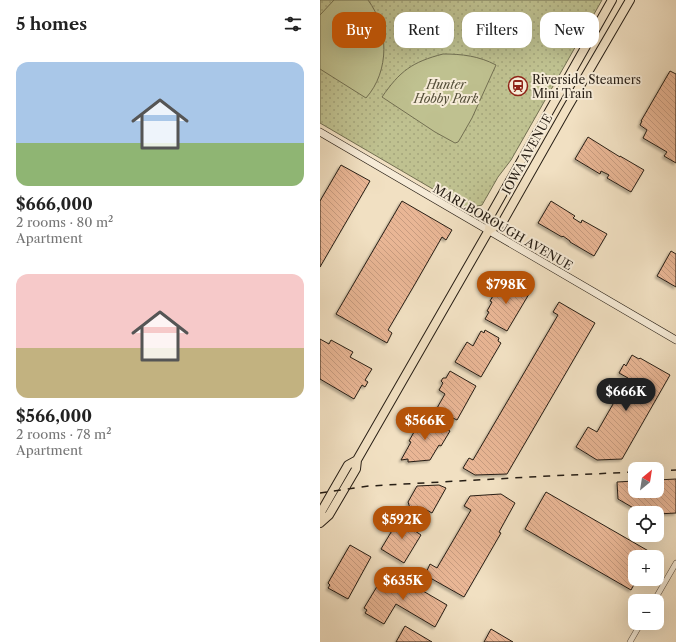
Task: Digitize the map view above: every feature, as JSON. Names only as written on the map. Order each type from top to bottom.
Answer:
[{"type":"main road","name":"IOWA AVENUE","points":[[320,523],[329,516],[356,469],[357,460],[488,230],[490,216],[612,0]]},
{"type":"main road","name":"IOWA AVENUE","points":[[488,230],[502,223],[630,0]]},
{"type":"street","name":"MARLBOROUGH AVENUE","points":[[320,132],[676,340]]},
{"type":"street","points":[[658,594],[676,563]]},
{"type":"street","points":[[630,642],[637,630]]},
{"type":"green space","name":"Hunter Hobby Park","points":[[320,0],[602,0],[595,12],[540,12],[540,48],[575,48],[511,160],[498,177],[482,205],[467,209],[320,123]]},
{"type":"green space","points":[[334,0],[368,0],[375,11],[332,12],[332,48],[384,48],[383,63],[379,75],[374,87],[366,98],[320,69],[320,15]]},
{"type":"green space","points":[[443,54],[470,56],[483,59],[496,65],[472,118],[458,142],[455,143],[435,132],[382,97],[401,74],[415,64]]},
{"type":"building","points":[[670,71],[676,74],[676,163],[664,156],[667,152],[643,138],[647,130],[640,125]]},
{"type":"building","points":[[588,137],[644,170],[631,192],[607,178],[609,175],[601,171],[600,174],[575,159]]},
{"type":"building","points":[[341,165],[370,181],[320,267],[320,201]]},
{"type":"building","points":[[402,201],[452,230],[446,240],[442,237],[388,330],[392,333],[387,343],[336,314]]},
{"type":"building","points":[[551,201],[575,216],[573,218],[581,223],[582,220],[607,234],[594,256],[570,242],[563,236],[562,237],[538,223]]},
{"type":"building","points":[[671,251],[676,254],[676,287],[657,276]]},
{"type":"building","points":[[503,279],[529,294],[507,331],[485,319],[492,302],[490,301]]},
{"type":"building","points":[[559,302],[595,323],[507,474],[475,475],[463,468],[469,458],[473,460],[558,315],[553,312]]},
{"type":"building","points":[[485,330],[499,338],[498,341],[501,343],[481,377],[455,362],[467,342],[473,346],[481,331],[484,333]]},
{"type":"building","points":[[320,339],[329,344],[331,340],[353,352],[350,357],[372,369],[365,380],[368,382],[365,387],[362,385],[354,399],[320,379]]},
{"type":"building","points":[[632,355],[670,375],[622,459],[597,460],[576,447],[588,427],[597,432],[628,378],[619,373],[624,364],[626,366]]},
{"type":"building","points":[[450,371],[476,386],[457,420],[453,418],[452,421],[438,413],[439,410],[437,408],[445,394],[439,390],[443,383],[441,381],[443,378],[446,378]]},
{"type":"building","points":[[423,416],[450,431],[430,460],[408,462],[408,459],[401,460],[411,442],[409,441]]},
{"type":"building","points":[[676,479],[676,513],[664,514],[664,506],[630,506],[618,499],[617,482],[628,481],[628,498],[664,498],[664,480]]},
{"type":"building","points":[[439,485],[446,488],[432,513],[423,508],[420,513],[410,508],[408,502],[417,486]]},
{"type":"building","points":[[546,492],[628,539],[628,542],[633,542],[647,550],[628,550],[628,586],[633,586],[631,590],[525,529]]},
{"type":"building","points":[[501,494],[515,503],[499,532],[501,533],[464,597],[425,575],[430,564],[437,568],[471,510],[464,506],[470,496]]},
{"type":"building","points":[[405,518],[415,524],[412,529],[421,535],[404,563],[381,549],[399,519]]},
{"type":"building","points":[[350,545],[371,557],[348,599],[328,588],[330,585],[328,583]]},
{"type":"building","points":[[387,570],[447,605],[435,627],[396,604],[384,624],[365,613],[367,610],[364,608]]},
{"type":"building","points":[[405,626],[432,642],[396,642]]},
{"type":"building","points":[[491,629],[513,642],[484,642]]},
{"type":"railway","points":[[664,471],[676,470]]},
{"type":"railway","points":[[320,493],[369,486],[628,472]]},
{"type":"place","name":"Riverside Steamers Mini Train","points":[[518,86]]}]
